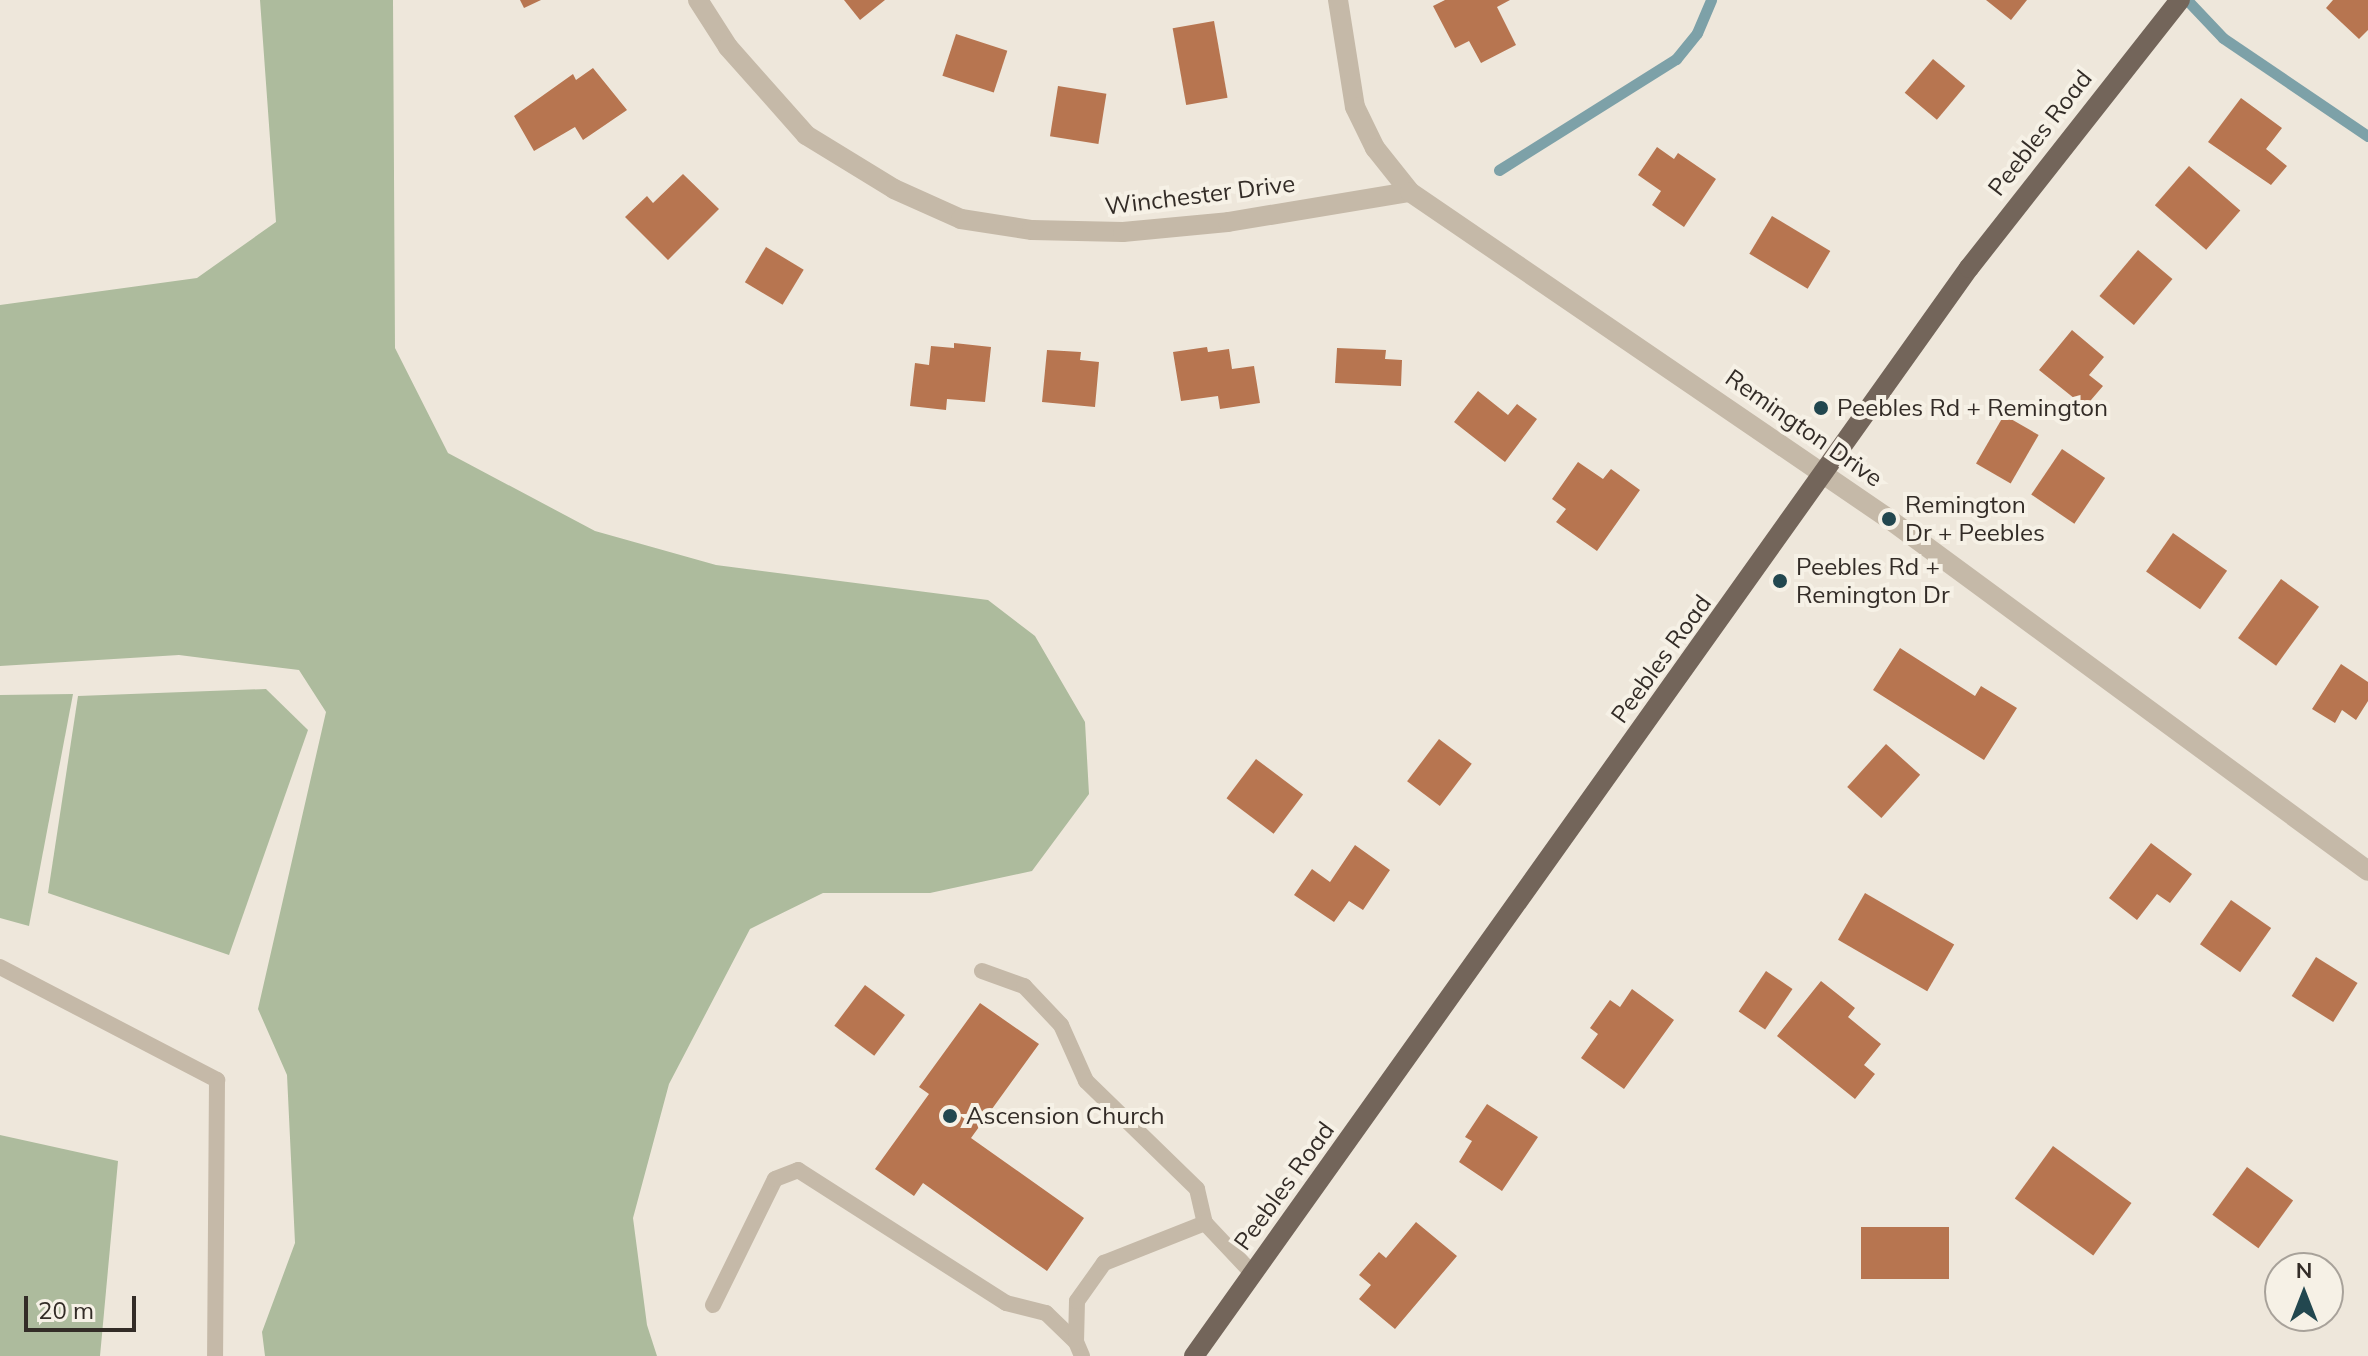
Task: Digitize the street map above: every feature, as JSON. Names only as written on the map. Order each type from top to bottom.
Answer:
[{"type":"main road","name":"Peebles Road","points":[[1194,1356],[1969,268],[2175,6]]},
{"type":"street","name":"Winchester Drive","points":[[698,0],[728,47],[806,135],[894,189],[961,219],[1032,230],[1123,232],[1228,222],[1410,192]]},
{"type":"street","name":"Remington Drive","points":[[1338,0],[1355,107],[1375,148],[1410,192],[1825,474],[2368,871]]},
{"type":"lane","points":[[0,967],[217,1080],[215,1356]]},
{"type":"lane","points":[[982,971],[1024,986],[1061,1025],[1095,1092],[1197,1189],[1205,1223],[1253,1274]]},
{"type":"lane","points":[[713,1305],[775,1179],[798,1170],[1006,1303],[1046,1313],[1079,1349]]},
{"type":"lane","points":[[1079,1349],[1077,1301],[1104,1263],[1205,1223]]},
{"type":"green space","points":[[260,0],[393,0],[395,348],[448,453],[595,531],[716,565],[988,600],[1035,636],[1085,722],[1089,794],[1032,871],[930,893],[823,893],[750,929],[669,1084],[633,1218],[647,1325],[657,1356],[265,1356],[262,1332],[295,1243],[287,1075],[258,1009],[326,712],[299,670],[179,655],[0,666],[0,305],[197,278],[276,222]]},
{"type":"green space","points":[[266,689],[308,730],[229,955],[48,893],[78,696]]},
{"type":"green space","points":[[73,694],[29,926],[0,918],[0,695]]},
{"type":"green space","points":[[0,1135],[118,1161],[100,1356],[0,1356]]},
{"type":"building","points":[[520,0],[541,0],[524,8]]},
{"type":"building","points":[[844,0],[885,0],[860,20]]},
{"type":"building","points":[[1445,0],[1510,0],[1497,7],[1516,45],[1481,63],[1469,41],[1455,48],[1433,6]]},
{"type":"building","points":[[1986,0],[2027,0],[2011,20]]},
{"type":"building","points":[[2333,0],[2368,0],[2368,30],[2359,39],[2326,8]]},
{"type":"building","points":[[1214,21],[1228,98],[1186,105],[1173,28]]},
{"type":"building","points":[[956,34],[1007,51],[994,93],[942,76]]},
{"type":"building","points":[[1933,59],[1965,86],[1937,120],[1905,93]]},
{"type":"building","points":[[593,68],[627,110],[583,140],[575,127],[534,151],[514,116],[573,74],[576,80]]},
{"type":"building","points":[[1058,86],[1106,94],[1098,144],[1050,136]]},
{"type":"building","points":[[2241,98],[2282,128],[2266,149],[2287,166],[2271,185],[2208,142]]},
{"type":"building","points":[[1657,147],[1674,159],[1678,153],[1716,179],[1684,227],[1652,205],[1661,191],[1638,175]]},
{"type":"building","points":[[2189,166],[2240,211],[2206,250],[2155,205]]},
{"type":"building","points":[[683,174],[719,209],[668,260],[625,217],[647,196],[653,203]]},
{"type":"building","points":[[1772,216],[1830,251],[1808,289],[1749,254]]},
{"type":"building","points":[[766,247],[804,270],[783,305],[745,282]]},
{"type":"building","points":[[2138,250],[2172,279],[2134,325],[2099,296]]},
{"type":"building","points":[[2072,330],[2104,357],[2089,375],[2103,386],[2085,407],[2039,370]]},
{"type":"building","points":[[954,343],[991,347],[985,402],[947,399],[946,410],[910,406],[915,363],[929,365],[931,346],[954,348]]},
{"type":"building","points":[[1207,347],[1208,352],[1229,349],[1232,369],[1254,366],[1260,403],[1220,409],[1218,396],[1181,401],[1173,352]]},
{"type":"building","points":[[1337,348],[1386,350],[1385,359],[1402,360],[1401,386],[1335,383]]},
{"type":"building","points":[[1047,350],[1081,352],[1080,360],[1099,362],[1095,407],[1042,402]]},
{"type":"building","points":[[1478,391],[1508,415],[1517,404],[1537,419],[1505,462],[1454,422]]},
{"type":"building","points":[[2004,415],[2039,435],[2011,483],[1976,463]]},
{"type":"building","points":[[2062,449],[2105,478],[2074,524],[2031,495]]},
{"type":"building","points":[[1578,462],[1603,479],[1611,469],[1640,490],[1597,551],[1556,522],[1566,509],[1552,499]]},
{"type":"building","points":[[2173,533],[2227,571],[2200,609],[2146,572]]},
{"type":"building","points":[[2281,579],[2319,607],[2276,666],[2238,638]]},
{"type":"building","points":[[1900,648],[1975,696],[1981,686],[2017,708],[1984,760],[1873,690]]},
{"type":"building","points":[[2341,664],[2368,682],[2368,701],[2356,720],[2342,710],[2335,723],[2312,709]]},
{"type":"building","points":[[1439,739],[1472,764],[1440,806],[1407,781]]},
{"type":"building","points":[[1886,744],[1920,775],[1881,818],[1847,787]]},
{"type":"building","points":[[1256,759],[1303,795],[1274,834],[1227,798]]},
{"type":"building","points":[[2151,843],[2192,874],[2170,903],[2157,894],[2137,920],[2109,898]]},
{"type":"building","points":[[1355,845],[1390,870],[1363,910],[1349,901],[1334,922],[1294,895],[1312,869],[1330,882]]},
{"type":"building","points":[[1865,893],[1954,945],[1927,991],[1838,940]]},
{"type":"building","points":[[2231,900],[2271,928],[2240,972],[2200,944]]},
{"type":"building","points":[[2316,957],[2358,983],[2333,1022],[2292,996]]},
{"type":"building","points":[[1766,971],[1793,989],[1765,1030],[1739,1012]]},
{"type":"building","points":[[1821,981],[1855,1008],[1848,1017],[1881,1044],[1864,1065],[1875,1074],[1855,1099],[1777,1036]]},
{"type":"building","points":[[865,985],[905,1015],[874,1056],[834,1026]]},
{"type":"building","points":[[1632,989],[1674,1020],[1624,1089],[1581,1058],[1598,1034],[1590,1028],[1610,1000],[1620,1007]]},
{"type":"building","name":"Ascension Church","points":[[980,1003],[1039,1044],[971,1138],[1084,1218],[1047,1271],[923,1183],[914,1196],[875,1169],[929,1094],[919,1087]]},
{"type":"building","points":[[1487,1104],[1538,1137],[1502,1191],[1459,1162],[1472,1141],[1465,1137]]},
{"type":"building","points":[[2053,1146],[2131,1203],[2093,1256],[2015,1199]]},
{"type":"building","points":[[2247,1167],[2293,1201],[2258,1248],[2212,1215]]},
{"type":"building","points":[[1416,1222],[1457,1256],[1395,1329],[1359,1299],[1371,1285],[1359,1275],[1379,1252],[1386,1258]]},
{"type":"building","points":[[1861,1227],[1949,1227],[1949,1279],[1861,1279]]},
{"type":"waterway","points":[[1499,170],[1676,59],[1697,33],[1711,0]]},
{"type":"waterway","points":[[2187,0],[2223,38],[2368,136]]},
{"type":"place","name":"Peebles Rd + Remington","points":[[1821,408]]},
{"type":"place","name":"Remington Dr + Peebles","points":[[1889,519]]},
{"type":"place","name":"Peebles Rd + Remington Dr","points":[[1780,581]]},
{"type":"place","name":"Ascension Church","points":[[950,1116]]}]
